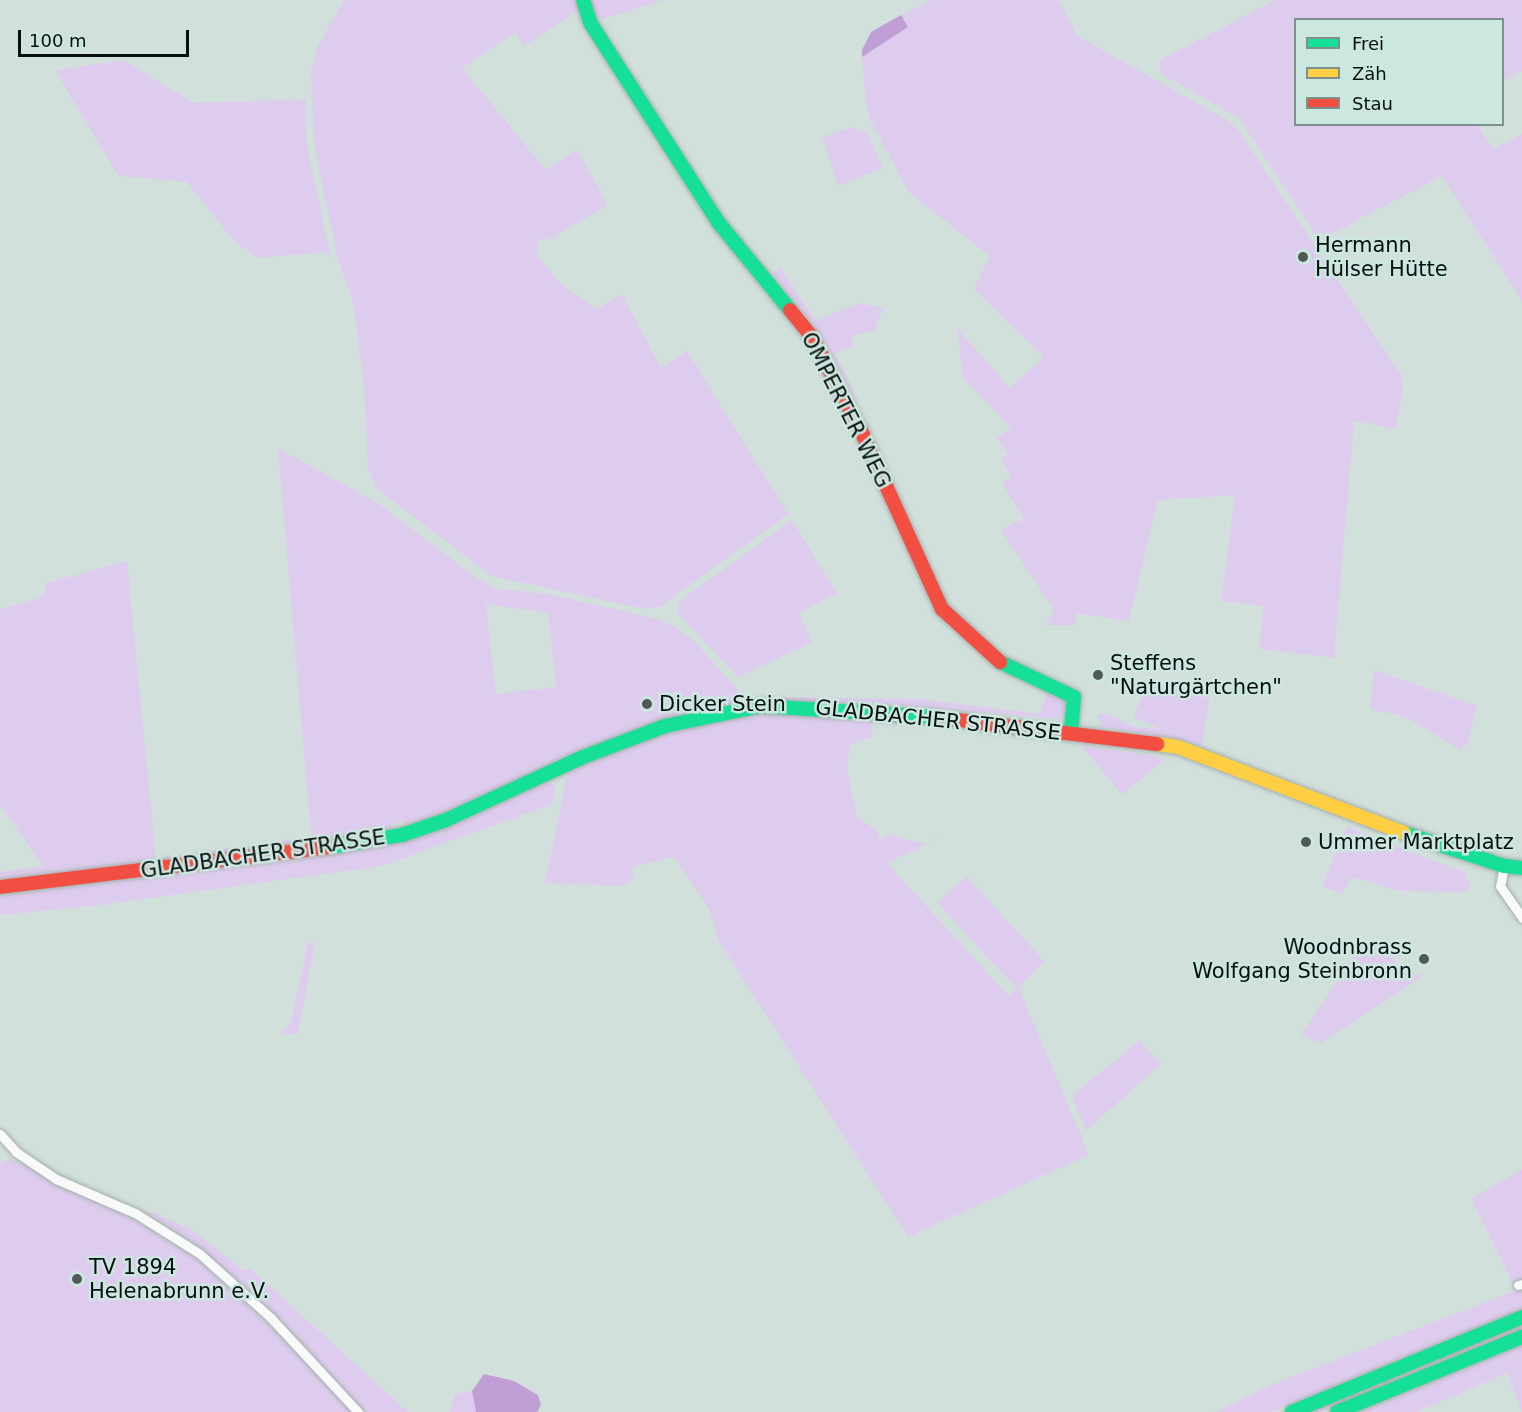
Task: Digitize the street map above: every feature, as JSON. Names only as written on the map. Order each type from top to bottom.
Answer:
[{"type":"main road","name":"OMPERTER WEG","points":[[583,0],[591,24],[718,222],[812,337],[863,435],[942,609],[996,660],[1074,697],[1071,733]]},
{"type":"main road","name":"GLADBACHER STRASSE","points":[[0,887],[291,854],[402,834],[446,820],[583,757],[665,726],[750,707],[896,712],[1071,733],[1187,750],[1406,834],[1504,866],[1522,868]]},
{"type":"main road","points":[[1292,1412],[1522,1317]]},
{"type":"main road","points":[[1337,1412],[1522,1337]]},
{"type":"street","points":[[1504,866],[1500,886],[1522,918]]},
{"type":"street","points":[[0,1134],[16,1152],[56,1179],[135,1213],[201,1254],[272,1318],[358,1412]]},
{"type":"shaded area","points":[[344,0],[577,0],[580,9],[524,46],[515,33],[462,68],[546,170],[577,149],[608,205],[548,240],[543,238],[538,242],[537,256],[564,287],[597,309],[622,294],[661,368],[687,351],[788,514],[661,606],[645,609],[491,576],[376,488],[368,469],[364,386],[353,301],[338,260],[314,145],[311,74],[317,47]]},
{"type":"shaded area","points":[[589,0],[663,0],[598,21]]},
{"type":"shaded area","points":[[931,0],[1059,0],[1077,36],[1227,120],[1239,131],[1401,376],[1403,388],[1396,429],[1354,421],[1334,658],[1259,649],[1263,606],[1221,601],[1235,495],[1158,500],[1129,621],[1077,613],[1074,625],[1046,625],[1054,610],[1000,529],[1024,519],[1002,483],[1011,477],[1001,459],[1008,455],[997,437],[1011,428],[963,378],[957,328],[1010,388],[1044,357],[974,289],[990,256],[908,192],[870,119],[866,104],[862,57],[907,27],[901,15]]},
{"type":"shaded area","points":[[1276,0],[1522,0],[1522,71],[1504,80],[1504,18],[1294,18],[1294,126],[1478,126],[1493,149],[1522,134],[1522,301],[1442,176],[1327,236],[1315,233],[1239,118],[1160,73],[1160,60]]},
{"type":"shaded area","points":[[901,15],[908,27],[862,57],[862,50],[871,32]]},
{"type":"shaded area","points":[[124,60],[193,103],[306,99],[307,145],[332,262],[326,252],[258,258],[233,240],[187,182],[118,176],[55,70]]},
{"type":"shaded area","points":[[852,127],[867,133],[883,168],[838,186],[822,137]]},
{"type":"shaded area","points":[[780,268],[816,321],[857,303],[884,308],[874,331],[850,336],[854,345],[835,353],[863,409],[812,323],[772,273]]},
{"type":"shaded area","points":[[278,448],[379,504],[478,579],[498,589],[547,594],[654,618],[674,626],[693,640],[748,701],[628,731],[453,810],[406,826],[404,821],[399,821],[383,831],[330,843],[148,864],[145,860],[133,862],[130,867],[0,881],[0,872],[43,866],[0,805],[0,609],[38,598],[45,594],[46,583],[127,561],[156,859],[311,837]],"holes":[[[486,604],[548,613],[556,687],[496,694]]]},
{"type":"shaded area","points":[[792,520],[837,593],[799,613],[812,642],[738,677],[677,613],[678,602]]},
{"type":"shaded area","points":[[1374,670],[1477,706],[1468,742],[1460,750],[1406,717],[1370,709]]},
{"type":"shaded area","points":[[1150,680],[1210,693],[1202,745],[1100,726],[1098,715],[1105,713],[1136,727],[1160,729],[1133,716]]},
{"type":"shaded area","points":[[1048,692],[1064,701],[1066,708],[1059,719],[863,702],[773,701],[765,697],[920,699],[1039,714]]},
{"type":"shaded area","points":[[774,712],[917,720],[916,726],[872,723],[873,737],[850,744],[847,770],[857,817],[878,831],[879,840],[889,834],[924,844],[942,837],[887,863],[1009,996],[1019,988],[1089,1155],[908,1237],[718,940],[709,909],[674,857],[633,867],[633,878],[625,886],[545,883],[568,770],[644,739],[729,717]]},
{"type":"shaded area","points":[[1082,746],[1155,756],[1164,760],[1122,795]]},
{"type":"shaded area","points":[[547,782],[555,785],[553,804],[381,866],[93,906],[0,915],[0,896],[388,844],[457,823]]},
{"type":"shaded area","points":[[1347,827],[1466,873],[1471,888],[1465,892],[1401,891],[1351,877],[1342,894],[1322,886]]},
{"type":"shaded area","points":[[966,876],[1045,962],[1017,989],[937,903]]},
{"type":"shaded area","points":[[1364,941],[1395,949],[1394,960],[1403,974],[1424,975],[1321,1043],[1301,1035]]},
{"type":"shaded area","points":[[315,942],[298,1034],[281,1034],[291,1021],[308,943]]},
{"type":"shaded area","points":[[1140,1040],[1161,1064],[1086,1131],[1072,1096]]},
{"type":"shaded area","name":"TV 1894 Helenabrunn e.V.","points":[[10,1159],[112,1207],[196,1258],[305,1359],[353,1412],[0,1412],[0,1163]]},
{"type":"shaded area","points":[[1522,1169],[1522,1281],[1513,1284],[1471,1199]]},
{"type":"shaded area","points":[[153,1212],[197,1233],[243,1270],[251,1269],[408,1412],[365,1412],[267,1308],[186,1238],[146,1213]]},
{"type":"shaded area","points":[[1522,1288],[1522,1309],[1271,1412],[1215,1412],[1273,1384]]},
{"type":"shaded area","points":[[1522,1324],[1522,1329],[1320,1412],[1306,1412]]},
{"type":"shaded area","points":[[1522,1345],[1522,1412],[1507,1373],[1416,1412],[1359,1412]]},
{"type":"shaded area","points":[[484,1374],[514,1381],[538,1395],[541,1405],[537,1412],[476,1412],[472,1391]]},
{"type":"shaded area","points":[[472,1391],[476,1412],[450,1412],[454,1394]]},
{"type":"traffic: fast","points":[[583,0],[591,24],[718,222],[790,310]]},
{"type":"traffic: fast","points":[[1000,662],[1074,697],[1071,733]]},
{"type":"traffic: fast","points":[[330,847],[402,835],[446,820],[583,757],[665,726],[761,706],[933,717]]},
{"type":"traffic: fast","points":[[1404,833],[1504,866],[1522,868]]},
{"type":"traffic: fast","points":[[1292,1412],[1522,1317]]},
{"type":"traffic: fast","points":[[1337,1412],[1522,1337]]},
{"type":"traffic: slow","points":[[1157,744],[1178,747],[1404,833]]},
{"type":"traffic: jam","points":[[790,310],[812,337],[863,435],[942,609],[1000,662]]},
{"type":"traffic: jam","points":[[933,717],[1157,744]]},
{"type":"traffic: jam","points":[[0,887],[330,847]]},
{"type":"place","name":"Hermann Hülser Hütte","points":[[1303,257]]},
{"type":"place","name":"Steffens \"Naturgärtchen\"","points":[[1098,675]]},
{"type":"place","name":"Dicker Stein","points":[[647,704]]},
{"type":"place","name":"Ummer Marktplatz","points":[[1306,842]]},
{"type":"place","name":"Woodnbrass Wolfgang Steinbronn","points":[[1424,959]]},
{"type":"place","name":"TV 1894 Helenabrunn e.V.","points":[[77,1279]]}]
